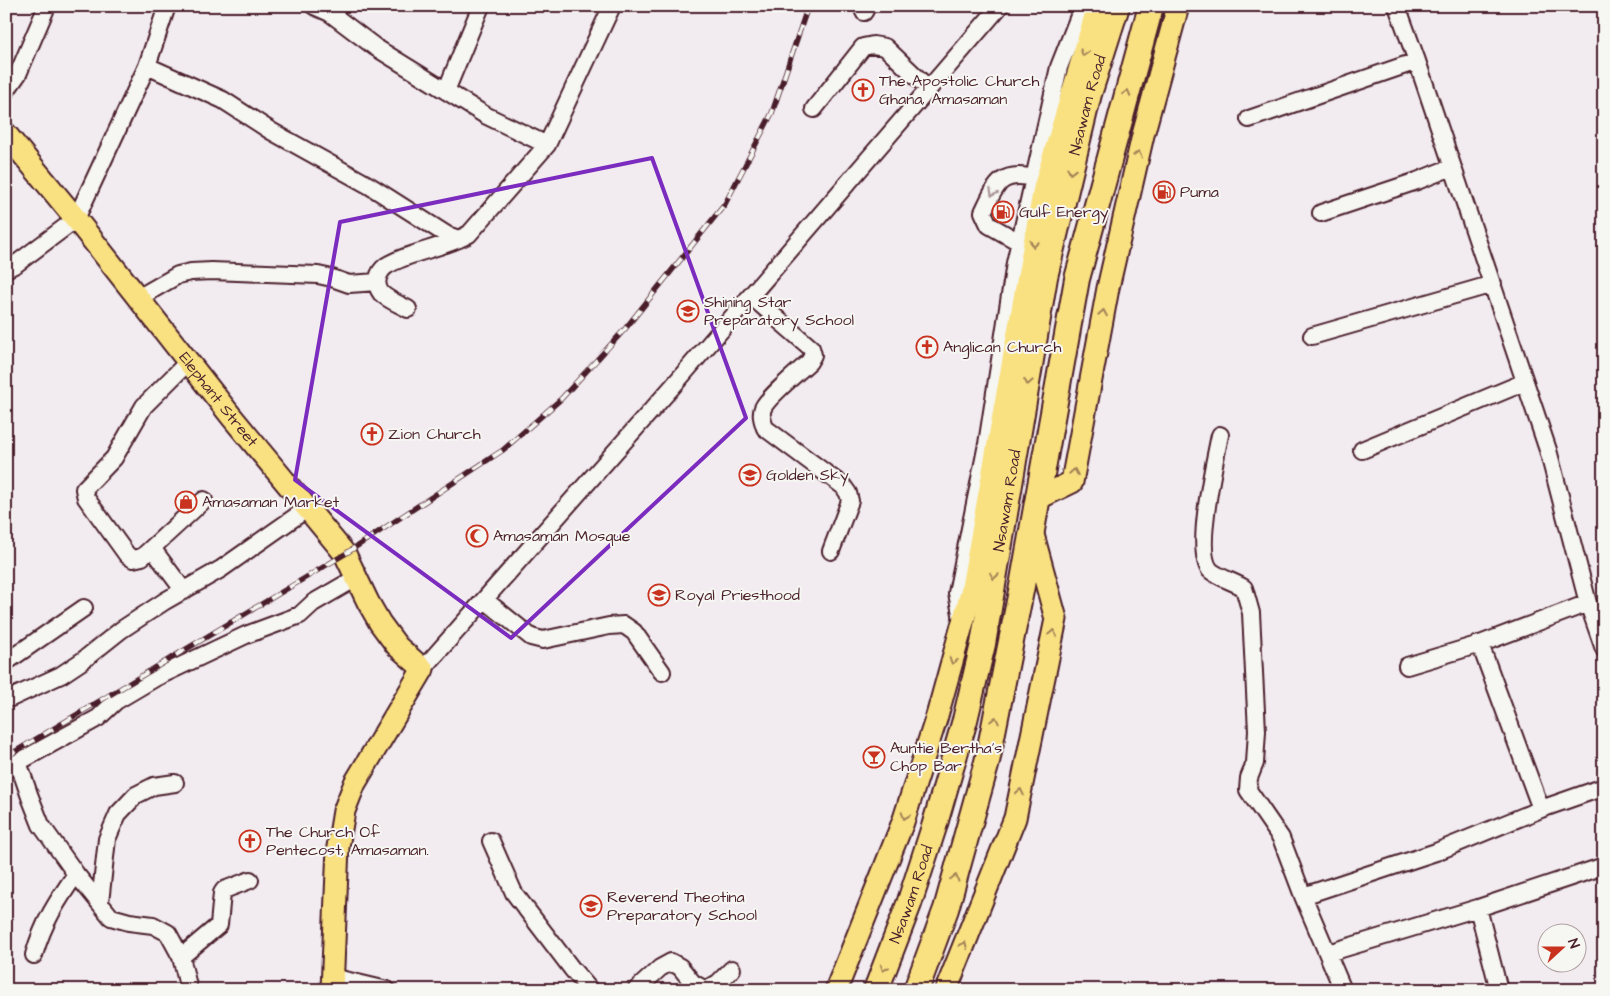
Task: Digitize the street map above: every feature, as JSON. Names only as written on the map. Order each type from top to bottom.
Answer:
[{"type":"highway","name":"Nsawam Road","points":[[876,990],[909,904],[934,827],[965,720],[979,663],[1045,277],[1089,94],[1117,6]]},
{"type":"highway","name":"Nsawam Road","points":[[916,990],[946,909],[987,762],[1032,531],[1077,279],[1151,6]]},
{"type":"main road","points":[[836,990],[903,822],[937,716],[971,592],[1044,188],[1098,6]]},
{"type":"main road","points":[[1037,500],[1072,482],[1108,288],[1143,135],[1178,6]]},
{"type":"main road","name":"Elephant Street","points":[[6,134],[76,219],[188,362],[345,554],[380,623],[397,646],[424,669]]},
{"type":"main road","points":[[946,990],[1015,818],[1056,619],[1032,531]]},
{"type":"main road","points":[[332,984],[338,847],[344,811],[355,783],[424,669]]},
{"type":"street","points":[[6,91],[18,74],[47,6]]},
{"type":"street","points":[[6,269],[16,264],[76,219],[146,66],[167,6]]},
{"type":"street","points":[[314,6],[332,10],[375,47],[484,115],[547,145]]},
{"type":"street","points":[[446,91],[481,6]]},
{"type":"street","points":[[408,309],[382,294],[377,288],[381,271],[387,266],[459,240],[469,234],[547,145],[612,6]]},
{"type":"street","points":[[424,669],[751,296],[1000,6]]},
{"type":"street","points":[[963,622],[957,593],[987,444],[1014,264],[1059,67],[1082,6]]},
{"type":"street","points":[[1397,6],[1548,450],[1588,603],[1604,649]]},
{"type":"street","points":[[814,109],[862,48],[873,44],[885,47],[929,89]]},
{"type":"street","points":[[1249,119],[1417,61]]},
{"type":"street","points":[[146,66],[223,100],[272,131],[370,186],[447,235],[459,240]]},
{"type":"street","points":[[1321,213],[1452,167]]},
{"type":"street","points":[[1019,242],[989,225],[984,212],[996,186],[1003,180],[1011,176],[1021,175],[1034,178]]},
{"type":"street","points":[[138,298],[178,274],[212,271],[318,275],[349,284],[377,282]]},
{"type":"street","points":[[1312,336],[1493,284]]},
{"type":"street","points":[[751,296],[811,348],[813,355],[809,362],[762,409],[761,417],[766,428],[843,486],[848,493],[850,501],[831,551]]},
{"type":"street","points":[[188,362],[144,406],[114,458],[84,489],[86,498],[127,555],[133,559],[142,557],[204,500]]},
{"type":"street","points":[[1362,450],[1525,382]]},
{"type":"street","points":[[1220,434],[1207,502],[1205,561],[1211,570],[1244,588],[1248,596],[1251,613],[1257,732],[1255,763],[1249,778],[1248,790],[1281,838],[1303,896],[1343,990]]},
{"type":"street","points":[[6,698],[11,698],[61,675],[121,630],[184,590],[222,569],[308,508]]},
{"type":"street","points":[[152,548],[184,590]]},
{"type":"street","points":[[189,990],[181,957],[168,933],[153,925],[129,922],[112,917],[76,874],[40,825],[30,798],[12,766],[98,718],[116,702],[155,678],[246,636],[300,615],[313,603],[356,578]]},
{"type":"street","points":[[485,600],[532,637],[543,640],[609,626],[624,625],[634,632],[662,672]]},
{"type":"street","points":[[1407,666],[1480,644],[1588,603]]},
{"type":"street","points":[[6,662],[84,608]]},
{"type":"street","points":[[1480,644],[1541,809]]},
{"type":"street","points":[[100,903],[107,839],[118,814],[136,795],[154,786],[174,783]]},
{"type":"street","points":[[1303,896],[1436,852],[1541,809],[1604,787]]},
{"type":"street","points":[[491,841],[514,893],[590,990]]},
{"type":"street","points":[[1328,953],[1478,908],[1604,866]]},
{"type":"street","points":[[34,955],[48,915],[76,874]]},
{"type":"street","points":[[181,957],[219,925],[224,890],[250,880]]},
{"type":"street","points":[[1478,908],[1499,990]]},
{"type":"street","points":[[636,990],[660,968],[670,962],[680,966],[693,983],[706,990],[718,983],[732,969]]},
{"type":"street","points":[[332,984],[387,990]]},
{"type":"highlighted area","points":[[652,158],[746,418],[511,638],[295,480],[340,222]]},
{"type":"railway","points":[[6,757],[345,554],[503,450],[561,399],[625,329],[725,204],[772,113],[808,6]]},
{"type":"place","name":"The Apostolic Church Ghana, Amasaman","points":[[863,90]]},
{"type":"place","name":"Puma","points":[[1164,192]]},
{"type":"place","name":"Gulf Energy","points":[[1003,212]]},
{"type":"place","name":"Shining Star Preparatory School","points":[[688,311]]},
{"type":"place","name":"Anglican Church","points":[[927,347]]},
{"type":"place","name":"Zion Church","points":[[372,434]]},
{"type":"place","name":"Golden Sky","points":[[750,475]]},
{"type":"place","name":"Amasaman Market","points":[[186,502]]},
{"type":"place","name":"Amasaman Mosque","points":[[477,536]]},
{"type":"place","name":"Royal Priesthood","points":[[659,595]]},
{"type":"place","name":"Auntie Bertha's Chop Bar","points":[[874,757]]},
{"type":"place","name":"The Church Of Pentecost, Amasaman.","points":[[250,841]]},
{"type":"place","name":"Reverend Theotina Preparatory School","points":[[591,906]]}]
